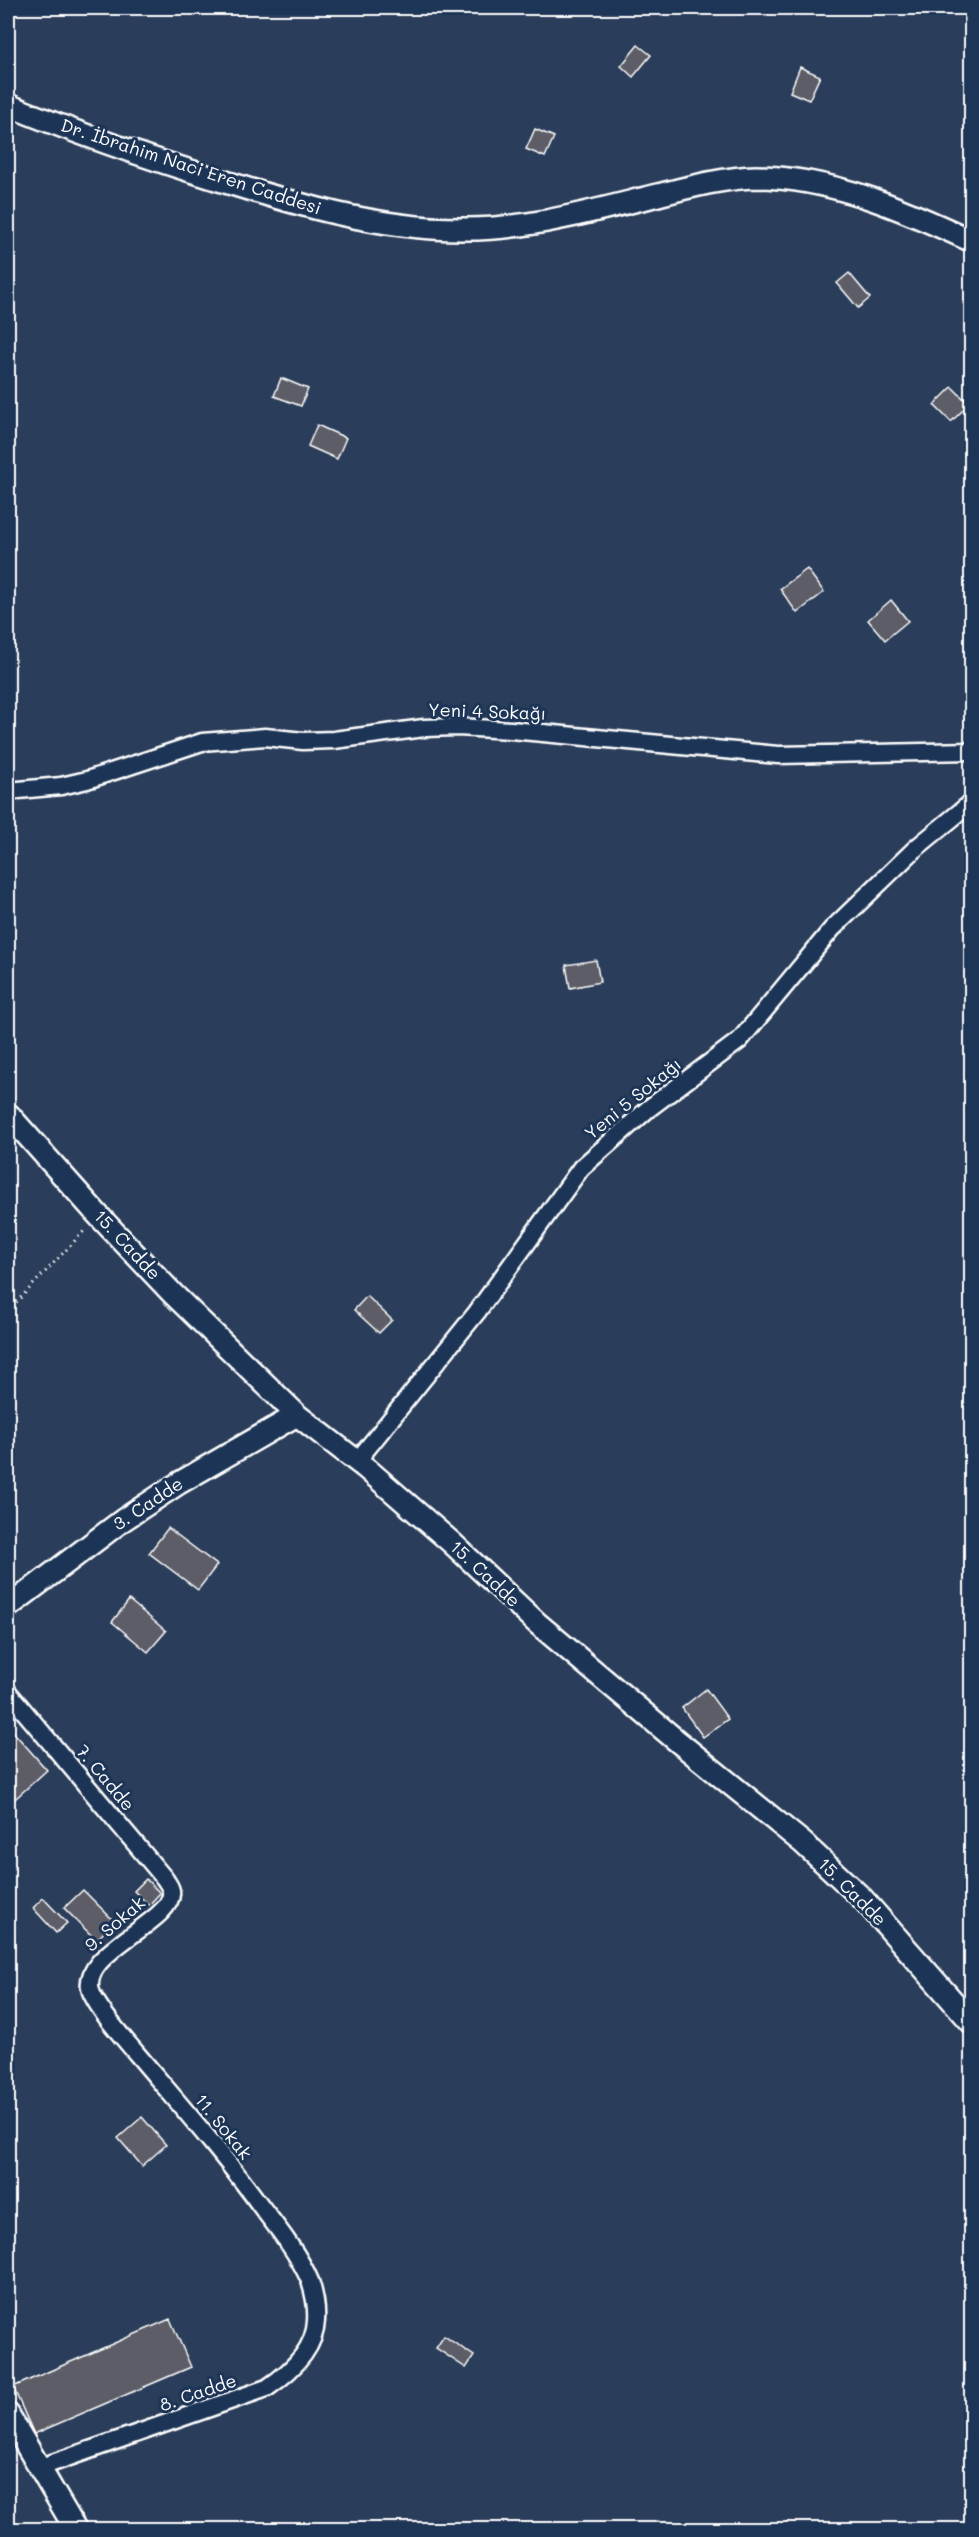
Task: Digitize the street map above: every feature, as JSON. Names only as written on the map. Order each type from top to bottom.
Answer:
[{"type":"street","name":"Dr. İbrahim Naci Eren Caddesi","points":[[8,105],[141,155],[288,202],[412,227],[478,229],[534,224],[697,186],[754,177],[790,178],[829,186],[877,202],[972,241]]},
{"type":"street","name":"Yeni 4 Sokağı","points":[[8,791],[61,786],[87,780],[202,742],[265,737],[303,741],[334,740],[424,728],[457,727],[533,732],[778,755],[972,751]]},
{"type":"street","name":"Yeni 5 Sokağı","points":[[357,1461],[448,1349],[581,1168],[648,1109],[740,1040],[832,929],[915,848],[972,802]]},
{"type":"street","name":"15. Cadde","points":[[8,1114],[98,1215],[181,1302],[297,1415],[357,1461],[452,1543],[546,1630],[802,1843],[863,1899],[972,2023]]},
{"type":"street","name":"3. Cadde","points":[[8,1607],[123,1520],[188,1477],[297,1415]]},
{"type":"street","name":"7. Cadde","points":[[8,1692],[165,1879],[171,1890]]},
{"type":"street","name":"9. Sokak","points":[[90,1989],[90,1976],[94,1969],[113,1950],[157,1914],[170,1899],[171,1890]]},
{"type":"street","name":"11. Sokak","points":[[90,1989],[114,2026],[217,2150],[282,2234],[300,2261],[310,2281],[315,2299]]},
{"type":"street","name":"8. Cadde","points":[[38,2468],[267,2388],[283,2377],[301,2358],[312,2341],[316,2323],[315,2299]]},
{"type":"street","points":[[8,2414],[76,2529]]},
{"type":"path","points":[[8,1311],[98,1215]]},
{"type":"building","points":[[638,45],[651,55],[633,77],[621,66]]},
{"type":"building","points":[[800,67],[820,76],[809,100],[790,92]]},
{"type":"building","points":[[535,129],[554,137],[545,157],[526,149]]},
{"type":"building","points":[[849,273],[870,298],[858,308],[837,283]]},
{"type":"building","points":[[281,378],[308,389],[301,406],[274,396]]},
{"type":"building","points":[[952,387],[969,404],[951,422],[934,405]]},
{"type":"building","points":[[317,425],[346,438],[337,459],[308,446]]},
{"type":"building","points":[[807,569],[824,592],[797,613],[780,589]]},
{"type":"building","points":[[891,600],[908,621],[885,640],[868,620]]},
{"type":"building","points":[[596,960],[600,982],[570,988],[566,965]]},
{"type":"building","points":[[367,1296],[392,1320],[379,1333],[354,1310]]},
{"type":"building","points":[[168,1528],[217,1565],[198,1590],[149,1553]]},
{"type":"building","points":[[129,1600],[166,1631],[148,1652],[112,1622]]},
{"type":"building","points":[[706,1689],[728,1719],[703,1737],[682,1708]]},
{"type":"building","points":[[8,1726],[47,1770],[15,1799],[8,1790]]},
{"type":"building","points":[[146,1879],[160,1893],[149,1905],[134,1891]]},
{"type":"building","points":[[83,1890],[115,1922],[96,1940],[64,1908]]},
{"type":"building","points":[[43,1898],[67,1923],[56,1933],[33,1908]]},
{"type":"building","points":[[142,2117],[166,2145],[142,2166],[118,2138]]},
{"type":"building","points":[[170,2319],[191,2367],[34,2434],[13,2387]]},
{"type":"building","points":[[444,2336],[474,2356],[466,2368],[436,2348]]}]
